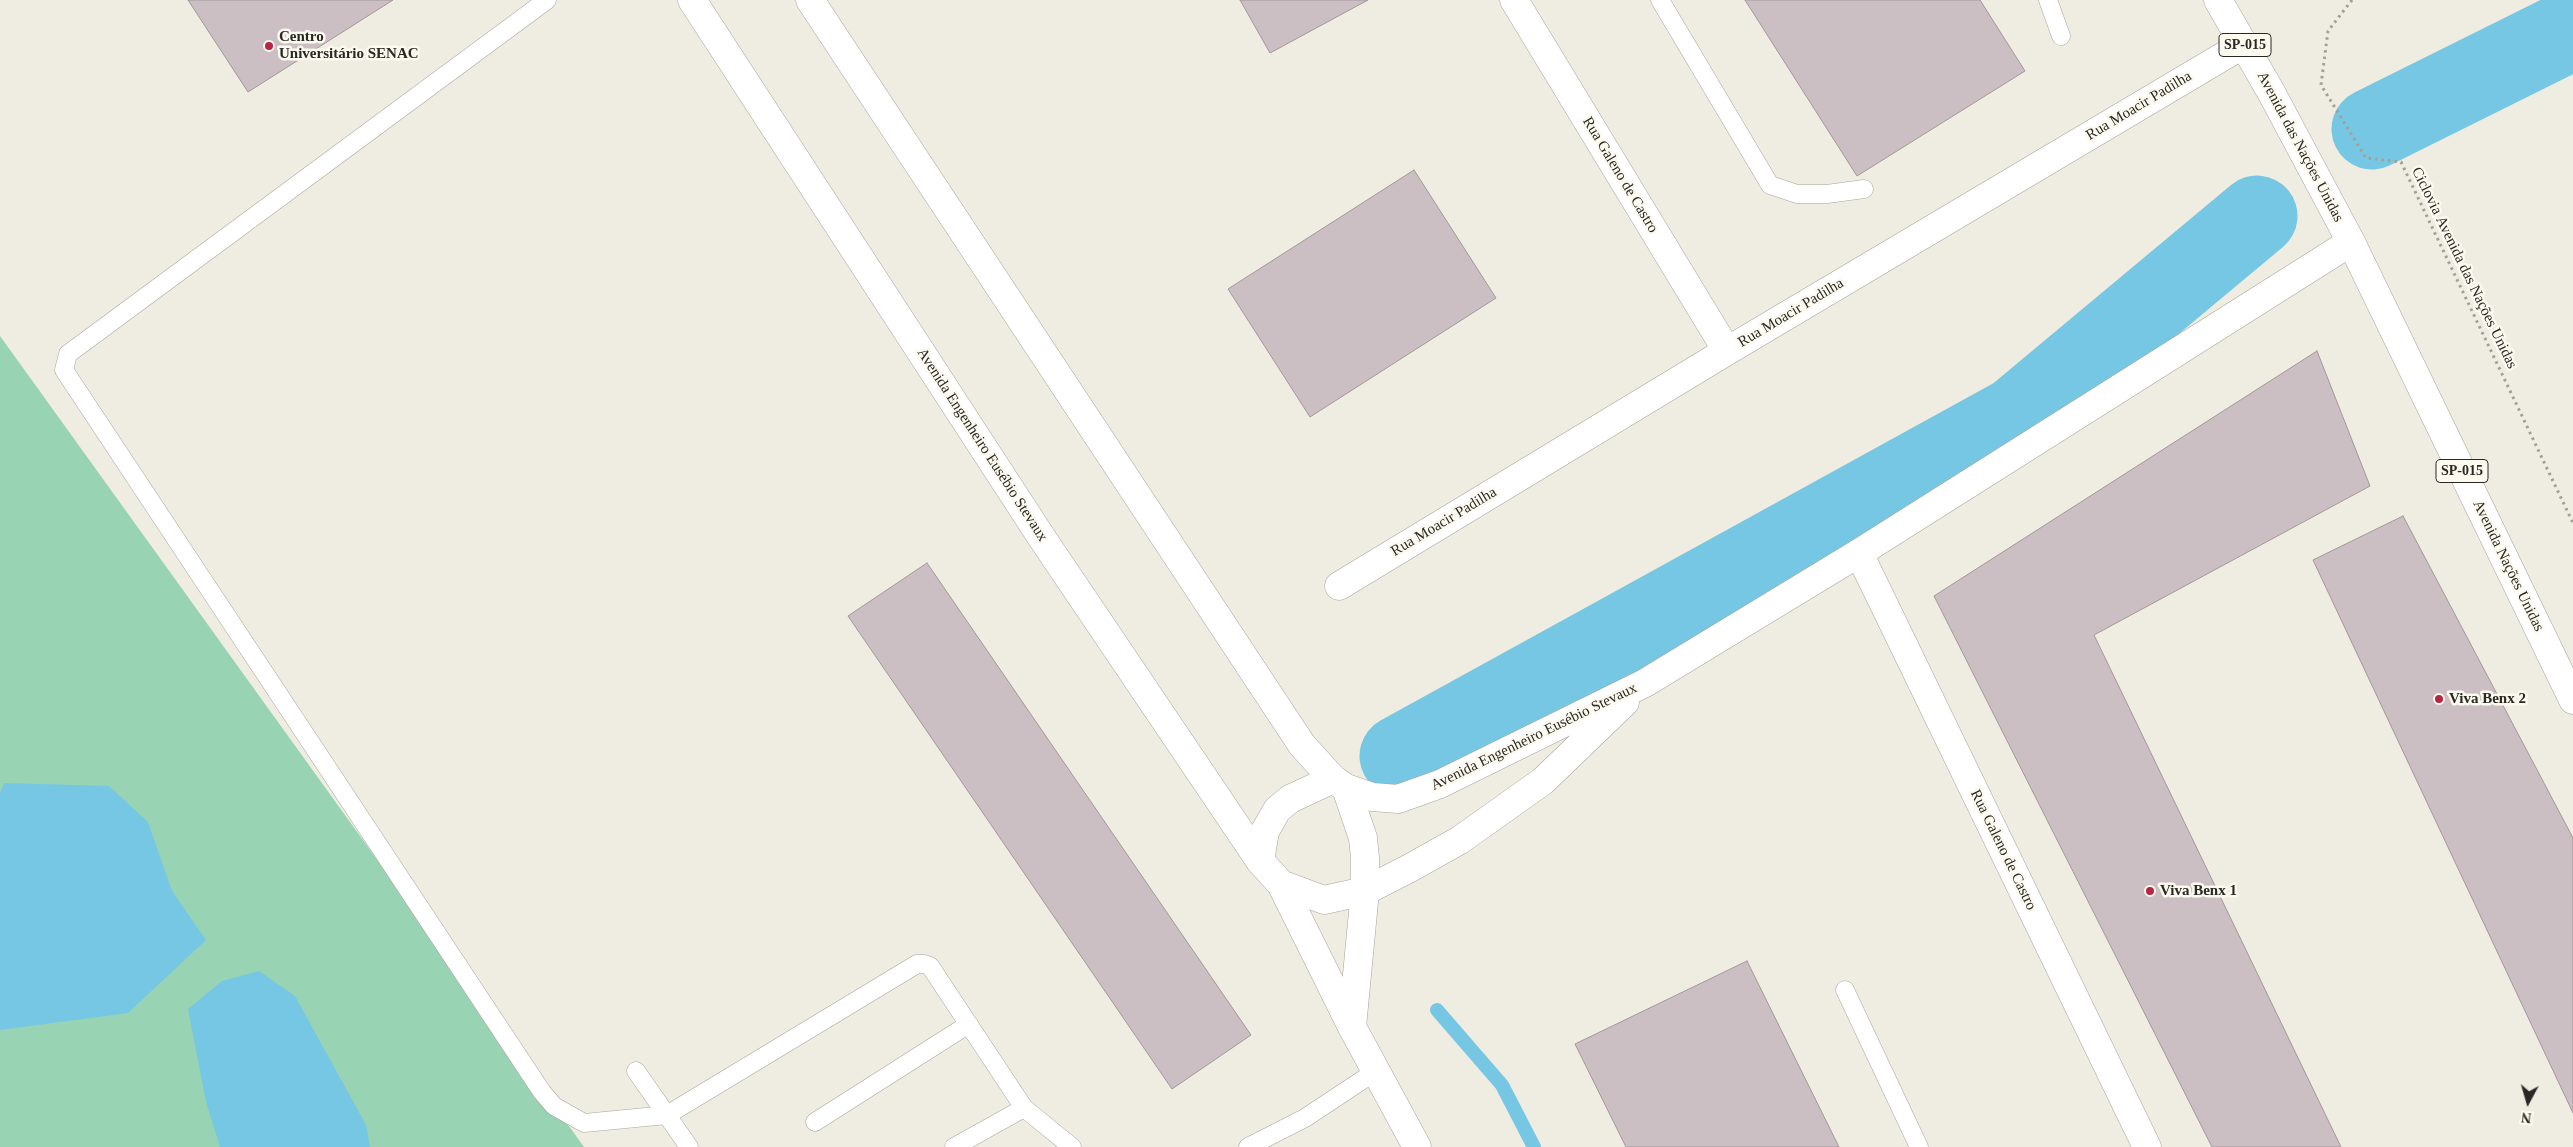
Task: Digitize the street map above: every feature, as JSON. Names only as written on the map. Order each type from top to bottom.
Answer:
[{"type":"main road","name":"Avenida Engenheiro Eusébio Stevaux","points":[[692,0],[1042,538],[1260,861],[1281,884],[1352,1027],[1417,1147]]},
{"type":"main road","name":"Avenida Engenheiro Eusébio Stevaux","points":[[810,0],[1302,745],[1340,784],[1363,838],[1365,891],[1352,1027]]},
{"type":"main road","name":"Rua Galeno de Castro","points":[[1514,0],[1727,351]]},
{"type":"main road","name":"Avenida das Nações Unidas","points":[[2218,0],[2271,92],[2351,242]]},
{"type":"main road","name":"Rua Moacir Padilha","points":[[1339,586],[1727,351],[2244,44]]},
{"type":"main road","points":[[1645,683],[1859,553],[2351,242]]},
{"type":"main road","name":"Avenida Nações Unidas","points":[[2351,242],[2573,700]]},
{"type":"main road","name":"Rua Galeno de Castro","points":[[1859,553],[2147,1147]]},
{"type":"main road","name":"Avenida Engenheiro Eusébio Stevaux","points":[[1281,884],[1324,900],[1365,891],[1460,840],[1543,781],[1645,683]]},
{"type":"main road","name":"Avenida Engenheiro Eusébio Stevaux","points":[[1340,784],[1372,797],[1398,799],[1440,784],[1645,683]]},
{"type":"main road","points":[[1260,861],[1265,831],[1277,810],[1290,799],[1340,784]]},
{"type":"lane","points":[[547,0],[68,354],[64,370],[542,1092],[554,1106],[584,1123],[667,1115],[917,964],[930,966],[1024,1108],[1072,1147]]},
{"type":"lane","points":[[1660,0],[1770,185],[1797,194],[1827,194],[1864,189]]},
{"type":"lane","points":[[2048,0],[2061,36]]},
{"type":"lane","points":[[1845,990],[1919,1147]]},
{"type":"lane","points":[[815,1122],[969,1024]]},
{"type":"lane","points":[[1248,1147],[1305,1118],[1376,1071]]},
{"type":"lane","points":[[636,1072],[689,1147]]},
{"type":"lane","points":[[954,1147],[1024,1108]]},
{"type":"path","name":"Ciclovia Avenida das Nações Unidas","points":[[2352,0],[2328,32],[2321,85],[2366,158],[2401,162],[2573,523]]},
{"type":"green space","points":[[0,336],[584,1147],[0,1147]]},
{"type":"water","points":[[4,783],[109,786],[148,822],[172,891],[206,940],[128,1013],[0,1030],[0,793]]},
{"type":"water","points":[[259,971],[295,996],[366,1125],[370,1147],[220,1147],[206,1102],[188,1009],[222,981]]},
{"type":"building","name":"Centro Universitário SENAC","points":[[188,0],[393,0],[248,92]]},
{"type":"building","points":[[1240,0],[1368,0],[1270,53]]},
{"type":"building","points":[[1745,0],[1980,0],[2025,71],[1857,176]]},
{"type":"building","points":[[1414,170],[1496,298],[1310,417],[1228,289]]},
{"type":"building","name":"Viva Benx 1","points":[[2317,351],[2370,486],[2094,635],[2341,1147],[2212,1147],[1934,596]]},
{"type":"building","name":"Viva Benx 2","points":[[2403,516],[2573,838],[2573,1113],[2313,560]]},
{"type":"building","points":[[927,563],[1251,1035],[1172,1089],[848,616]]},
{"type":"building","points":[[1747,961],[1839,1147],[1626,1147],[1575,1044]]},
{"type":"waterway","points":[[2372,129],[2573,29]]},
{"type":"waterway","points":[[1400,756],[2016,417],[2257,216]]},
{"type":"waterway","points":[[1437,1010],[1502,1085],[1534,1147]]},
{"type":"place","name":"Centro Universitário SENAC","points":[[269,46]]},
{"type":"place","name":"Viva Benx 2","points":[[2439,699]]},
{"type":"place","name":"Viva Benx 1","points":[[2150,891]]}]
